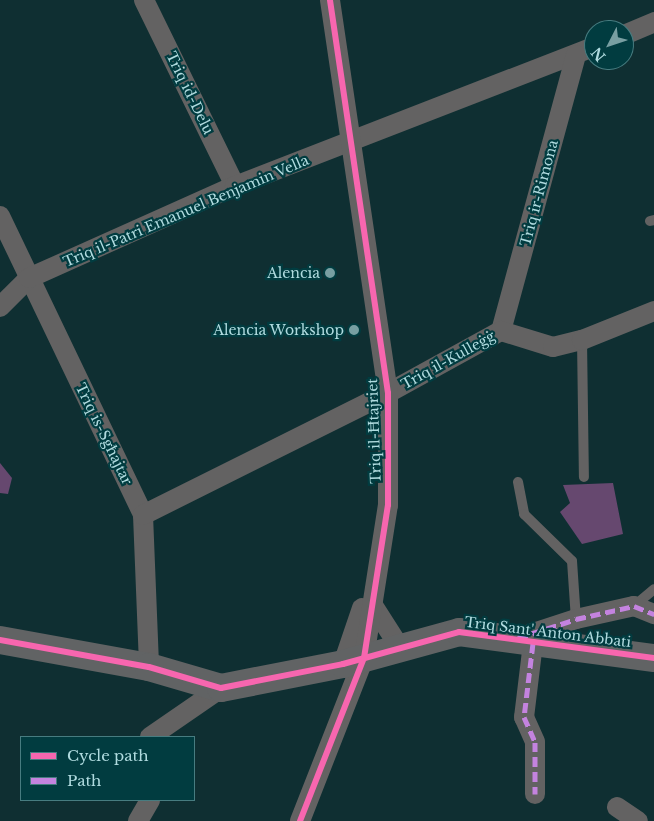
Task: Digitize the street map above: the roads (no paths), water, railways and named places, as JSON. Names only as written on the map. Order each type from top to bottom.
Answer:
[{"type":"street","name":"Triq id-Delu","points":[[144,0],[235,186]]},
{"type":"street","name":"Triq il-Ħtajriet","points":[[330,0],[388,393],[388,506],[378,559],[354,661]]},
{"type":"street","points":[[634,31],[654,22]]},
{"type":"street","name":"Triq il-Patri Emanuel Benjamin Vella","points":[[29,278],[235,186],[584,51]]},
{"type":"street","name":"Triq ir-Rimona","points":[[501,331],[584,54]]},
{"type":"street","name":"Triq is-Sgħajtar","points":[[0,216],[143,515],[149,668]]},
{"type":"street","points":[[0,307],[29,278]]},
{"type":"street","name":"Triq il-Kulleġġ","points":[[143,515],[388,393],[501,331],[553,347],[582,340],[654,311]]},
{"type":"street","name":"Triq il-Ħtajriet","points":[[306,819],[372,604],[378,559]]},
{"type":"street","points":[[372,604],[399,646]]},
{"type":"street","points":[[634,606],[654,614]]},
{"type":"street","name":"Triq Sant' Anton Abbati","points":[[525,640],[576,619],[634,606]]},
{"type":"street","name":"Triq Sant' Anton Abbati","points":[[0,640],[149,668],[221,688],[354,661],[399,646],[459,632],[654,658]]},
{"type":"street","points":[[525,640],[524,717],[535,742],[535,794]]},
{"type":"street","points":[[151,736],[221,688]]},
{"type":"street","points":[[138,821],[149,801]]},
{"type":"street","points":[[617,808],[638,821]]},
{"type":"lane","points":[[582,340],[584,477]]},
{"type":"lane","points":[[518,482],[524,514],[572,561],[576,619]]},
{"type":"lane","points":[[634,606],[654,589]]},
{"type":"place","name":"Alencia","points":[[330,273]]},
{"type":"place","name":"Alencia Workshop","points":[[354,330]]}]
